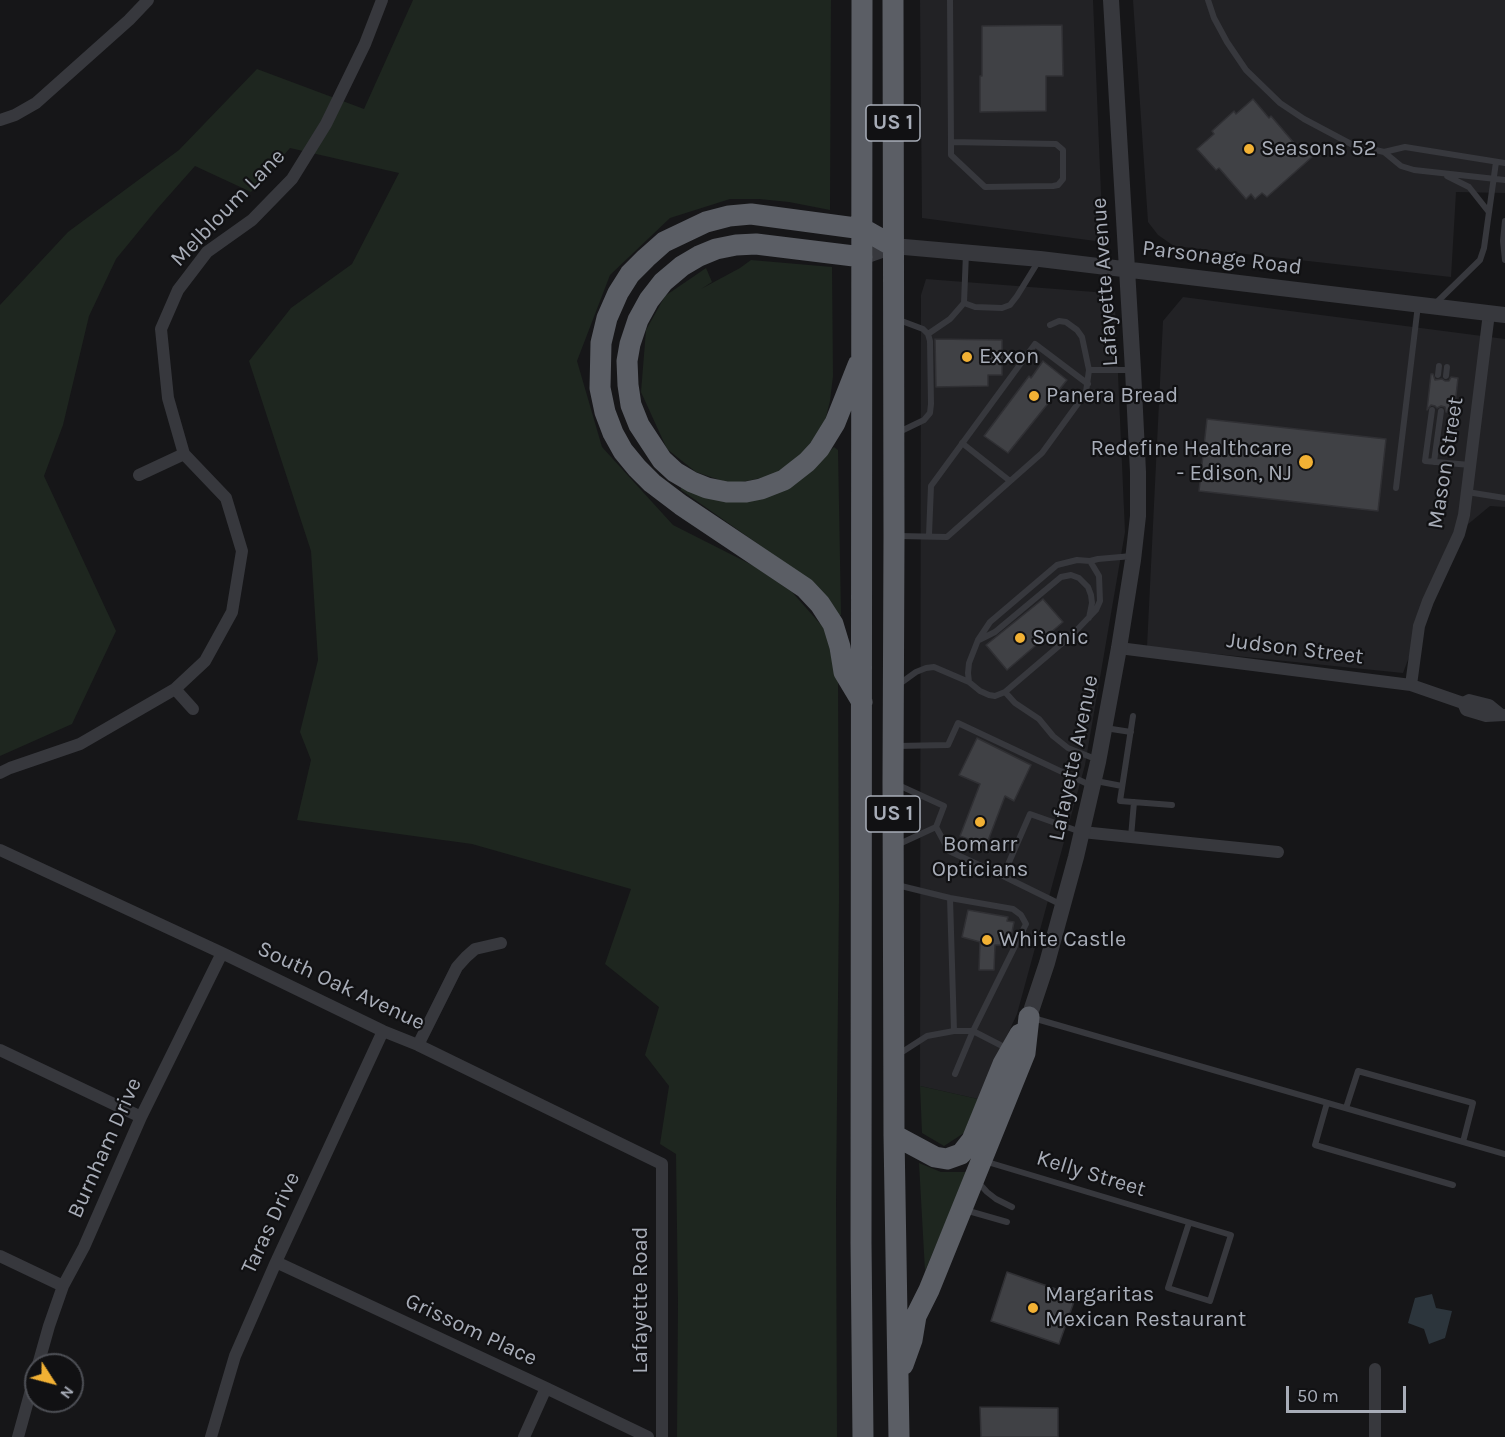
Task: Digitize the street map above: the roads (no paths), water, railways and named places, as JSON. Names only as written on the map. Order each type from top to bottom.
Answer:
[{"type":"highway","name":"US 1","points":[[862,0],[861,1242],[863,1437]]},
{"type":"highway","name":"US 1","points":[[893,0],[894,1135],[899,1437]]},
{"type":"highway","points":[[862,703],[844,672],[833,624],[820,604],[805,588],[681,505],[652,483],[637,468],[613,433],[605,412],[599,367],[601,343],[607,318],[618,292],[630,274],[664,242],[706,222],[729,216],[751,214],[863,229],[893,246]]},
{"type":"highway","points":[[862,256],[756,244],[736,245],[716,249],[682,266],[663,282],[649,300],[638,320],[627,361],[631,405],[650,444],[675,472],[692,482],[717,491],[746,492],[761,489],[784,480],[819,449],[835,423],[862,353]]},
{"type":"highway","points":[[894,1135],[935,1157],[947,1159],[961,1154],[972,1140],[1004,1064],[1029,1017]]},
{"type":"highway","points":[[898,1382],[912,1340],[916,1316],[929,1290],[1025,1053],[1029,1017]]},
{"type":"street","points":[[0,120],[15,115],[36,103],[129,20],[148,0]]},
{"type":"street","name":"Melbloum Lane","points":[[0,773],[80,744],[175,689],[205,661],[232,612],[242,551],[226,498],[184,454],[168,398],[161,329],[178,290],[207,252],[252,220],[292,179],[326,124],[366,44],[382,0]]},
{"type":"street","name":"Lafayette Avenue","points":[[1029,1017],[1063,905],[1105,728],[1133,556],[1137,516],[1133,370],[1111,0]]},
{"type":"street","name":"Parsonage Road","points":[[862,256],[893,246],[1040,259],[1497,314]]},
{"type":"street","name":"Mason Street","points":[[1411,685],[1419,626],[1428,600],[1459,534],[1464,515],[1470,465],[1497,314]]},
{"type":"street","points":[[139,476],[184,454]]},
{"type":"street","name":"Judson Street","points":[[1119,648],[1411,685],[1463,703],[1469,700],[1489,705],[1502,715]]},
{"type":"street","points":[[175,689],[193,709]]},
{"type":"street","points":[[1082,832],[1278,852]]},
{"type":"street","name":"South Oak Avenue","points":[[0,850],[383,1031],[418,1045],[662,1164]]},
{"type":"street","points":[[418,1045],[457,967],[475,949],[501,943]]},
{"type":"street","name":"Burnham Drive","points":[[41,1353],[63,1286],[84,1246],[141,1117],[222,953]]},
{"type":"street","name":"Taras Drive","points":[[211,1437],[235,1356],[383,1031]]},
{"type":"street","points":[[0,1050],[141,1117]]},
{"type":"street","name":"Lafayette Road","points":[[662,1164],[662,1437]]},
{"type":"street","points":[[0,1256],[63,1286]]},
{"type":"street","name":"Grissom Place","points":[[276,1262],[648,1437]]},
{"type":"street","points":[[1375,1370],[1375,1437]]},
{"type":"street","points":[[524,1437],[546,1388]]},
{"type":"street","points":[[18,1437],[25,1413]]},
{"type":"lane","points":[[950,0],[951,155],[986,187],[1053,186],[1058,185],[1063,179],[1063,150],[1056,144],[951,142]]},
{"type":"lane","points":[[1208,0],[1214,18],[1246,70],[1280,103],[1304,119],[1351,144],[1384,152],[1401,166],[1414,170],[1505,180]]},
{"type":"lane","points":[[1384,152],[1405,147],[1505,163]]},
{"type":"lane","points":[[1396,488],[1425,305],[1480,260],[1484,248],[1496,162]]},
{"type":"lane","points":[[1441,173],[1469,187],[1488,211]]},
{"type":"lane","points":[[1505,221],[1503,241],[1505,260]]},
{"type":"lane","points":[[928,334],[950,319],[964,303],[966,253]]},
{"type":"lane","points":[[964,303],[975,307],[1002,308],[1010,305],[1040,259]]},
{"type":"lane","points":[[893,318],[923,329],[930,341],[930,413],[924,420],[894,434]]},
{"type":"lane","points":[[894,536],[947,537],[1029,466],[1048,446],[1082,398],[1088,384],[1089,370],[1082,336],[1077,330],[1066,321],[1059,321],[1050,326]]},
{"type":"lane","points":[[929,535],[931,486],[1035,344],[1088,384]]},
{"type":"lane","points":[[1438,375],[1439,366]]},
{"type":"lane","points":[[1446,376],[1447,367]]},
{"type":"lane","points":[[1089,370],[1133,370]]},
{"type":"lane","points":[[1432,410],[1425,461],[1470,465]]},
{"type":"lane","points":[[1434,462],[1441,411]]},
{"type":"lane","points":[[962,443],[1010,481]]},
{"type":"lane","points":[[1467,492],[1505,498]]},
{"type":"lane","points":[[969,682],[969,663],[978,640],[990,622],[1057,565],[1077,560],[1090,561],[1133,556]]},
{"type":"lane","points":[[894,687],[916,672],[934,667],[969,682],[989,695],[995,696],[1005,692],[1089,619],[1096,610],[1101,591],[1099,576],[1090,561]]},
{"type":"lane","points":[[978,640],[995,632],[1061,577],[1071,575],[1079,578],[1088,587],[1092,603],[1089,619]]},
{"type":"lane","points":[[1005,692],[1015,703],[1039,719],[1053,736],[1068,748],[1098,760]]},
{"type":"lane","points":[[1133,716],[1120,801],[1172,805]]},
{"type":"lane","points":[[893,746],[948,746],[958,723],[1093,783],[1122,786]]},
{"type":"lane","points":[[1105,728],[1131,732]]},
{"type":"lane","points":[[893,782],[945,806],[936,827],[894,847]]},
{"type":"lane","points":[[1131,837],[1134,802]]},
{"type":"lane","points":[[1003,876],[1030,814],[1082,832]]},
{"type":"lane","points":[[936,827],[949,851],[1063,905]]},
{"type":"lane","points":[[893,884],[950,898],[1012,909],[1022,915],[1026,924],[973,1031],[955,1074]]},
{"type":"lane","points":[[950,898],[954,1032]]},
{"type":"lane","points":[[1029,1017],[1505,1154]]},
{"type":"lane","points":[[894,1058],[927,1036],[954,1032],[973,1031],[1011,1050]]},
{"type":"lane","points":[[1346,1108],[1358,1071],[1473,1103],[1463,1142]]},
{"type":"lane","points":[[1327,1103],[1315,1145],[1453,1185]]},
{"type":"lane","points":[[978,1169],[987,1191],[996,1199],[1012,1207]]},
{"type":"lane","name":"Kelly Street","points":[[978,1169],[1189,1222],[1231,1235],[1210,1301],[1168,1288],[1189,1222]]},
{"type":"lane","points":[[962,1209],[1007,1222]]},
{"type":"place","name":"Seasons 52","points":[[1249,149]]},
{"type":"place","name":"Exxon","points":[[967,357]]},
{"type":"place","name":"Panera Bread","points":[[1034,396]]},
{"type":"place","name":"Redefine Healthcare - Edison, NJ","points":[[1306,462]]},
{"type":"place","name":"Sonic","points":[[1020,638]]},
{"type":"place","name":"Bomarr Opticians","points":[[980,822]]},
{"type":"place","name":"White Castle","points":[[987,940]]},
{"type":"place","name":"Margaritas Mexican Restaurant","points":[[1033,1308]]}]
